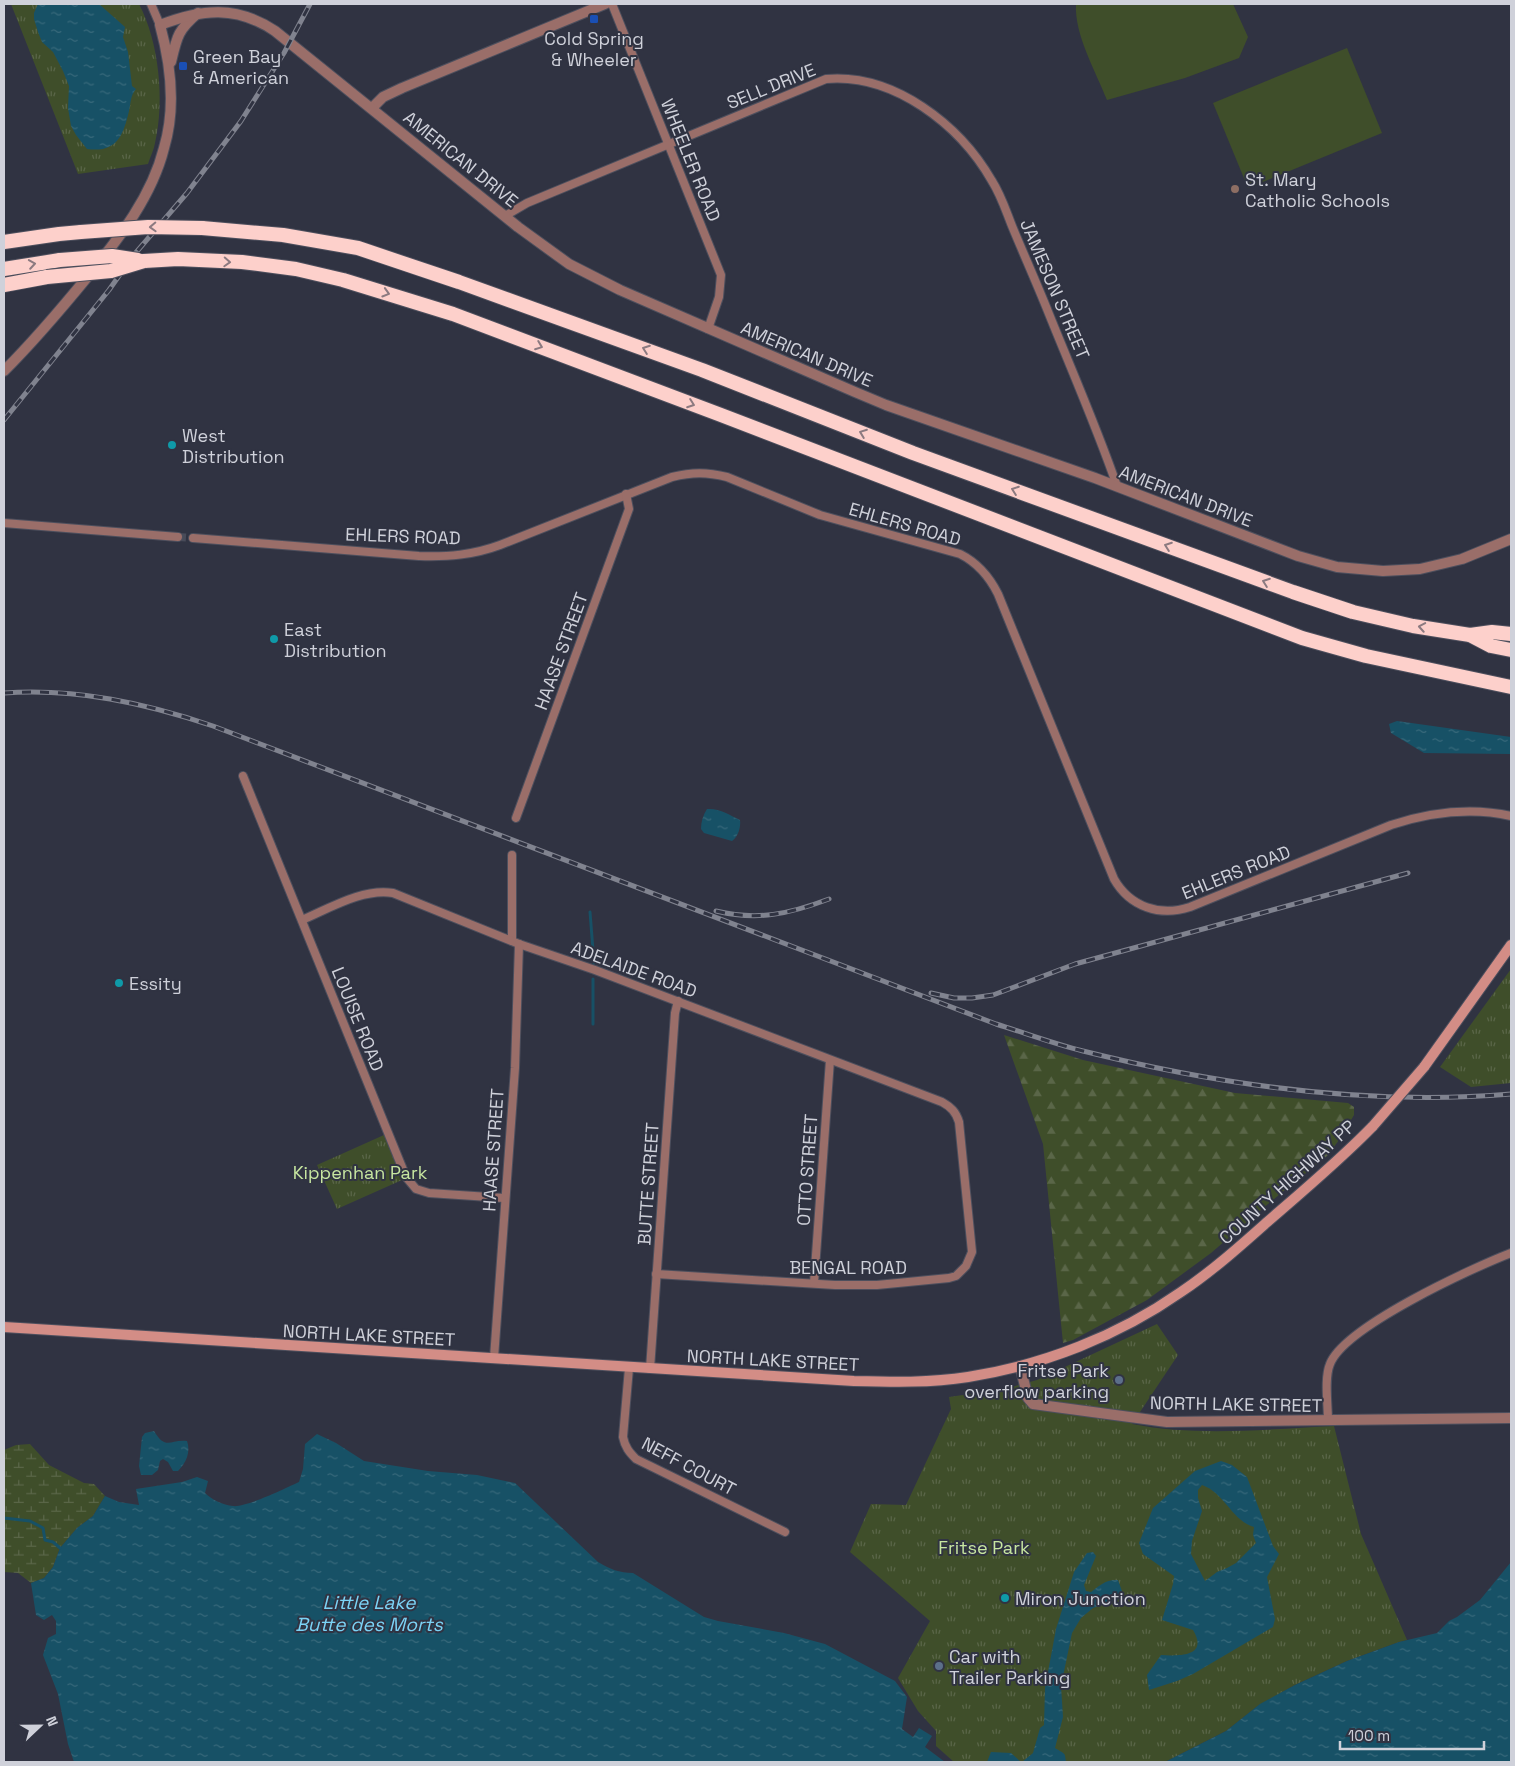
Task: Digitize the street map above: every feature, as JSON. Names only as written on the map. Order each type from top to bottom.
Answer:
[{"type":"highway","points":[[4,242],[81,232],[175,226],[283,235],[358,248],[631,344],[913,452],[1293,592],[1353,612],[1413,626],[1470,635],[1492,632],[1511,634]]},
{"type":"highway","points":[[4,232],[28,238]]},
{"type":"highway","points":[[4,269],[60,260],[112,256],[144,260],[178,259],[242,262],[296,269],[343,280],[453,314],[721,414],[1302,638],[1374,658],[1511,687]]},
{"type":"highway","points":[[4,286],[47,277],[111,270],[144,260]]},
{"type":"highway","points":[[1470,635],[1491,646],[1511,650]]},
{"type":"main road","name":"COUNTY HIGHWAY PP","points":[[1020,1366],[1052,1357],[1097,1340],[1146,1314],[1181,1292],[1214,1267],[1331,1167],[1373,1126],[1424,1067],[1511,945]]},
{"type":"main road","name":"NORTH LAKE STREET","points":[[4,1328],[854,1381],[905,1382],[967,1377],[1020,1366]]},
{"type":"street","points":[[4,372],[68,302],[114,243],[142,201],[164,149],[170,110],[170,69],[160,24],[151,4]]},
{"type":"street","points":[[372,108],[383,97],[402,88],[605,4]]},
{"type":"street","name":"WHEELER ROAD","points":[[612,4],[721,275],[719,297],[708,329]]},
{"type":"street","name":"AMERICAN DRIVE","points":[[160,24],[199,12],[211,11],[240,14],[265,24],[308,56],[546,248],[584,272],[708,329],[886,405],[1117,486],[1298,556],[1326,564],[1351,569],[1396,571],[1435,566],[1469,557],[1511,539]]},
{"type":"street","points":[[170,69],[176,40],[180,31],[199,12]]},
{"type":"street","name":"SELL DRIVE","points":[[505,216],[527,203],[826,79],[841,78],[869,83],[903,96],[939,119]]},
{"type":"street","name":"JAMESON STREET","points":[[939,119],[969,148],[993,182],[1060,340],[1117,486]]},
{"type":"street","name":"EHLERS ROAD","points":[[193,538],[419,556],[456,556],[494,547],[626,494],[682,474],[697,472],[713,473],[820,515],[960,554],[987,575],[998,594],[1114,879],[1125,894],[1146,908],[1171,912],[1183,910],[1411,818],[1432,813],[1464,811],[1488,812],[1511,816]]},
{"type":"street","name":"HAASE STREET","points":[[516,818],[629,509],[626,494]]},
{"type":"street","points":[[4,523],[178,537]]},
{"type":"street","name":"LOUISE ROAD","points":[[243,776],[406,1177],[416,1189],[429,1193],[504,1198]]},
{"type":"street","name":"HAASE STREET","points":[[494,1358],[504,1198],[515,1068],[516,942],[512,855]]},
{"type":"street","name":"ADELAIDE ROAD","points":[[302,920],[362,895],[383,891],[393,893],[516,942],[678,1001],[942,1102],[953,1110]]},
{"type":"street","name":"BUTTE STREET","points":[[650,1369],[675,1013],[678,1001]]},
{"type":"street","name":"OTTO STREET","points":[[814,1283],[830,1060]]},
{"type":"street","name":"BENGAL ROAD","points":[[656,1274],[877,1285],[943,1280],[956,1276],[966,1266],[972,1252],[972,1245],[959,1122],[953,1110]]},
{"type":"street","points":[[1328,1421],[1328,1366],[1338,1349],[1376,1322],[1426,1292],[1511,1253]]},
{"type":"street","name":"NORTH LAKE STREET","points":[[1020,1366],[1030,1402],[1041,1406],[1167,1422],[1511,1418]]},
{"type":"street","name":"NEFF COURT","points":[[629,1368],[623,1436],[625,1445],[630,1453],[636,1459],[785,1532]]},
{"type":"green space","points":[[11,4],[139,4],[151,36],[160,91],[158,127],[148,164],[78,174]]},
{"type":"green space","points":[[1076,4],[1233,4],[1248,37],[1239,58],[1185,78],[1107,100],[1078,28]]},
{"type":"green space","points":[[1347,48],[1382,133],[1248,188],[1213,103]]},
{"type":"green space","points":[[1511,969],[1511,1083],[1471,1087],[1440,1067]]},
{"type":"green space","points":[[1004,1035],[1083,1060],[1235,1093],[1348,1103],[1354,1107],[1354,1115],[1327,1156],[1211,1253],[1147,1300],[1073,1340],[1063,1343],[1043,1144]]},
{"type":"green space","name":"Kippenhan Park","points":[[384,1135],[402,1180],[337,1209],[317,1165]]},
{"type":"green space","name":"Fritse Park","points":[[1157,1324],[1178,1355],[1132,1424],[1157,1428],[1208,1431],[1334,1426],[1361,1534],[1407,1640],[1347,1661],[1295,1685],[1259,1705],[1226,1731],[1165,1762],[954,1762],[936,1746],[936,1731],[918,1711],[898,1678],[930,1621],[850,1552],[871,1504],[906,1505],[951,1409],[949,1397],[1004,1389],[1037,1380]]},
{"type":"green space","points":[[30,1444],[49,1465],[84,1483],[94,1484],[105,1496],[93,1516],[77,1528],[60,1548],[53,1567],[44,1578],[31,1583],[18,1573],[4,1572],[4,1450],[16,1445]]},
{"type":"water","points":[[38,4],[99,4],[125,27],[123,37],[128,52],[132,86],[136,89],[121,136],[111,146],[97,150],[87,149],[71,126],[68,108],[69,86],[53,52],[42,42],[38,32],[34,13]]},
{"type":"water","points":[[1397,721],[1511,737],[1511,754],[1424,753],[1391,733],[1389,724]]},
{"type":"water","points":[[707,809],[720,811],[740,820],[739,832],[732,841],[704,833],[701,829],[701,824]]},
{"type":"water","points":[[154,1431],[165,1442],[187,1441],[187,1457],[178,1471],[173,1471],[168,1462],[163,1459],[160,1461],[158,1470],[152,1475],[141,1475],[139,1466],[142,1437],[145,1433]]},
{"type":"water","name":"Little Lake Butte des Morts","points":[[317,1434],[336,1443],[364,1461],[428,1471],[477,1475],[515,1483],[598,1562],[607,1567],[633,1573],[704,1617],[784,1633],[825,1644],[895,1681],[907,1697],[902,1729],[913,1737],[919,1728],[932,1736],[925,1747],[945,1762],[74,1762],[68,1744],[58,1694],[43,1655],[48,1638],[56,1634],[56,1621],[52,1615],[44,1620],[36,1615],[31,1583],[44,1578],[53,1567],[60,1548],[77,1528],[93,1516],[105,1496],[119,1502],[139,1505],[136,1489],[182,1482],[197,1477],[208,1481],[205,1493],[214,1500],[233,1506],[247,1504],[299,1482],[303,1469],[305,1444]]},
{"type":"water","points":[[1221,1461],[1232,1465],[1247,1477],[1273,1546],[1279,1554],[1267,1577],[1275,1619],[1273,1627],[1193,1674],[1149,1690],[1147,1675],[1161,1655],[1183,1655],[1190,1653],[1195,1650],[1197,1639],[1193,1630],[1162,1620],[1174,1576],[1143,1554],[1139,1543],[1153,1508],[1195,1471]],"holes":[[[1202,1485],[1217,1494],[1239,1519],[1254,1527],[1253,1535],[1256,1543],[1236,1563],[1217,1572],[1205,1581],[1191,1554],[1192,1541],[1202,1511],[1198,1490]]]},
{"type":"water","points":[[1093,1552],[1096,1556],[1084,1585],[1086,1591],[1091,1592],[1106,1582],[1118,1580],[1123,1594],[1119,1599],[1093,1608],[1081,1618],[1072,1633],[1061,1686],[1063,1717],[1055,1748],[1064,1754],[1066,1762],[1022,1762],[1033,1753],[1040,1728],[1044,1725],[1045,1688],[1056,1629],[1074,1572],[1087,1553]]},
{"type":"water","points":[[1511,1562],[1511,1762],[1165,1762],[1226,1731],[1260,1704],[1295,1685],[1347,1661],[1399,1642],[1437,1633],[1449,1621],[1480,1600]]},
{"type":"water","points":[[991,1752],[1011,1753],[1021,1762],[987,1762]]},
{"type":"waterway","points":[[590,912],[594,963]]},
{"type":"waterway","points":[[593,979],[593,1024]]},
{"type":"waterway","points":[[4,1518],[30,1521],[43,1528],[45,1540],[53,1542],[60,1548]]},
{"type":"tunnel","points":[[178,537],[193,538]]},
{"type":"railway","points":[[4,420],[109,290],[133,256],[187,193],[241,121],[284,53],[310,4]]},
{"type":"railway","points":[[4,693],[57,693],[110,699],[162,710],[213,726],[996,1024],[1072,1048],[1189,1074],[1295,1090],[1403,1097],[1511,1094]]},
{"type":"railway","points":[[931,993],[954,998],[993,995],[1075,964],[1408,873]]},
{"type":"railway","points":[[716,911],[760,916],[800,909],[829,899]]},
{"type":"place","name":"Cold Spring & Wheeler","points":[[594,19]]},
{"type":"place","name":"Green Bay & American","points":[[183,66]]},
{"type":"place","name":"St. Mary Catholic Schools","points":[[1235,189]]},
{"type":"place","name":"West Distribution","points":[[172,445]]},
{"type":"place","name":"East Distribution","points":[[274,639]]},
{"type":"place","name":"Essity","points":[[119,983]]},
{"type":"place","name":"Fritse Park overflow parking","points":[[1119,1380]]},
{"type":"place","name":"Miron Junction","points":[[1005,1598]]},
{"type":"place","name":"Car with Trailer Parking","points":[[939,1666]]}]
